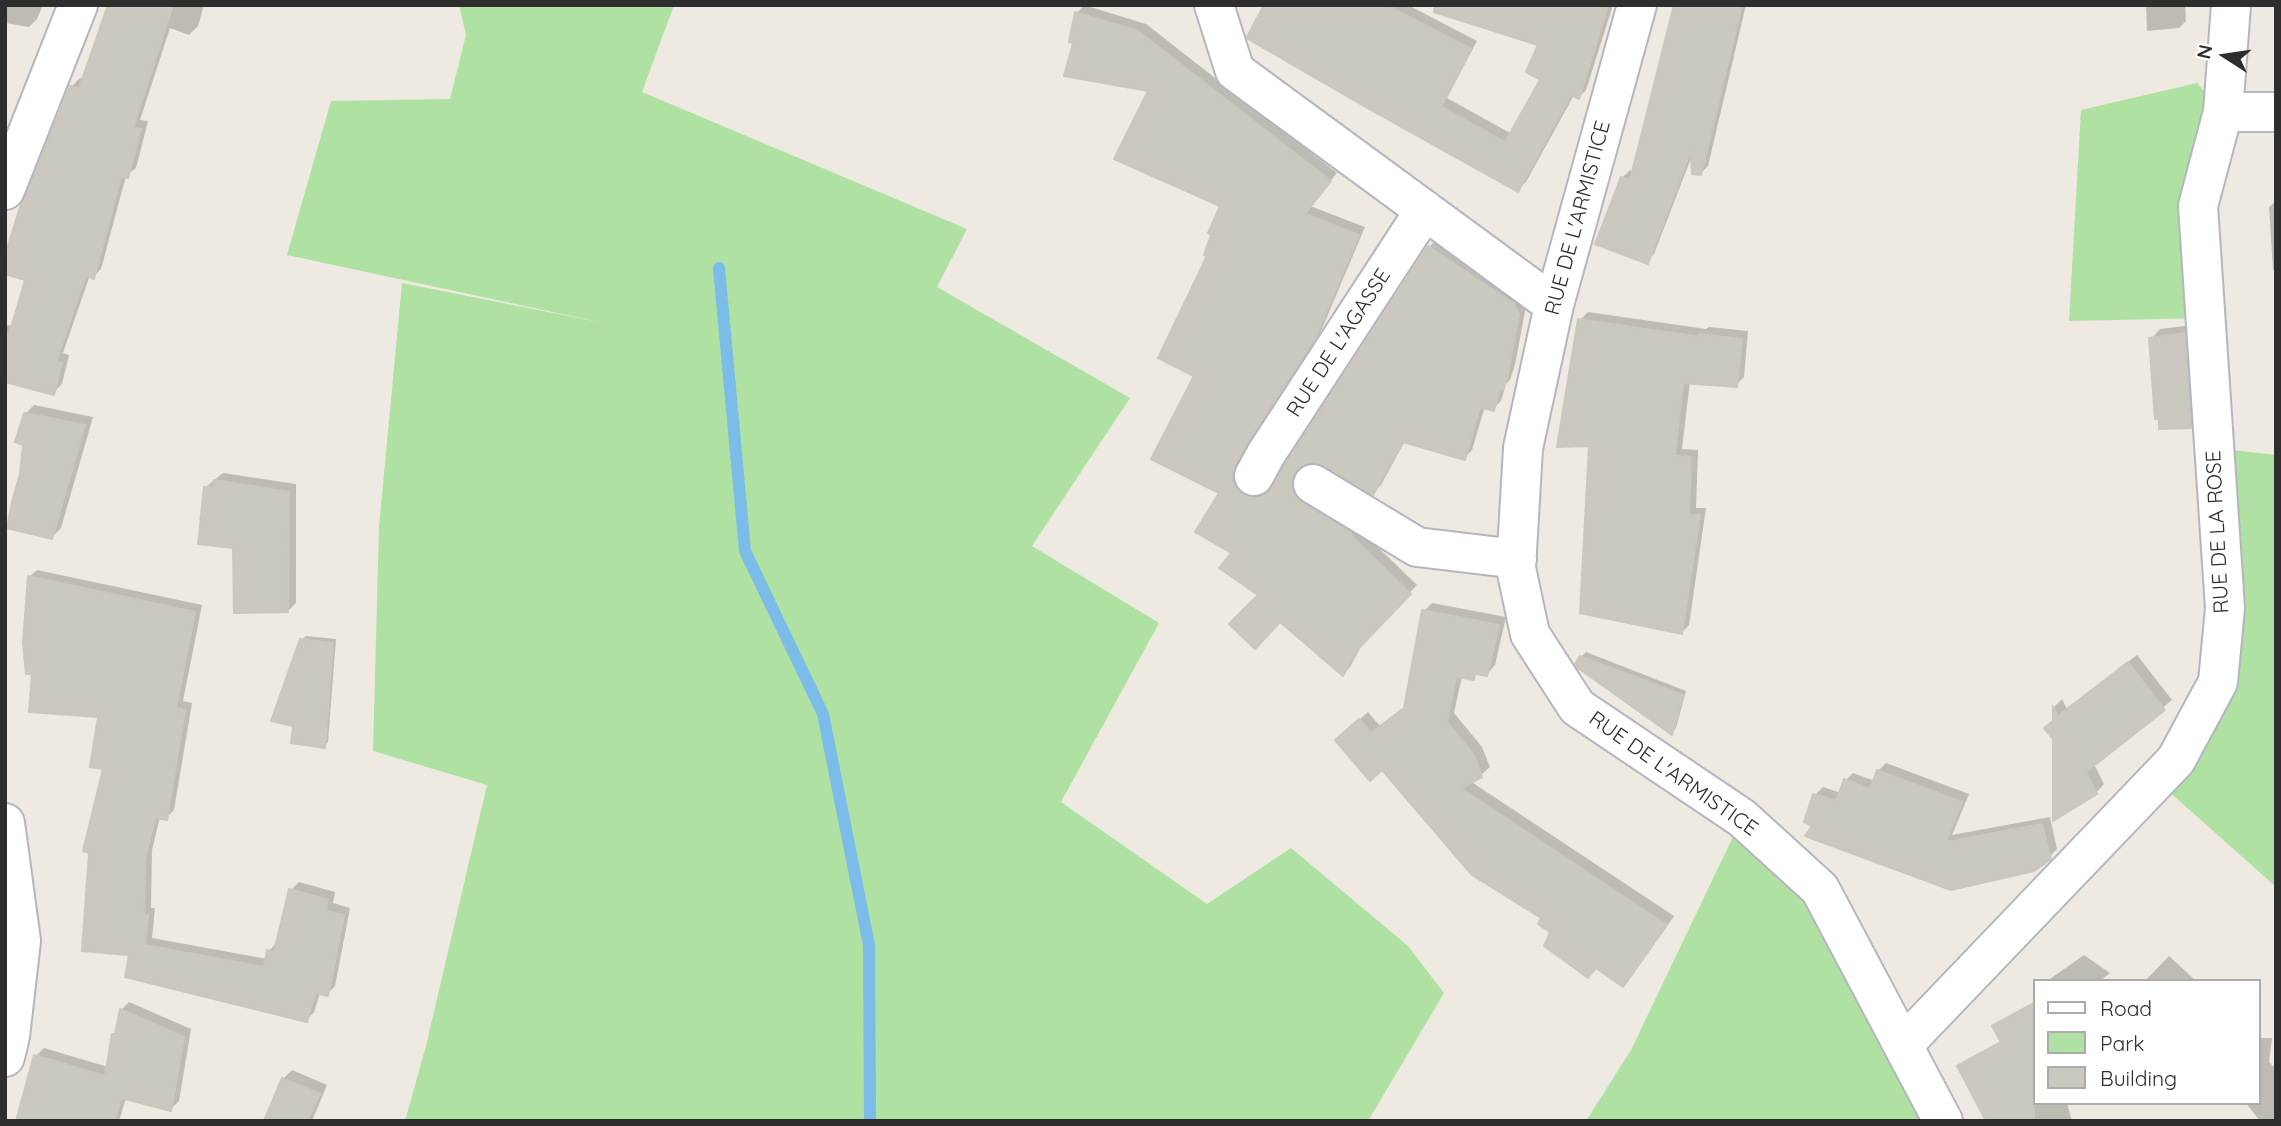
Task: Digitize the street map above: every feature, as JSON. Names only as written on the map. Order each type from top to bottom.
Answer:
[{"type":"street","points":[[5,190],[78,5]]},
{"type":"street","points":[[1214,5],[1234,71],[1554,305]]},
{"type":"street","name":"RUE DE L'ARMISTICE","points":[[1637,5],[1554,305],[1523,448],[1516,568],[1530,634],[1577,707],[1742,818],[1820,889],[1943,1121]]},
{"type":"street","name":"RUE DE LA ROSE","points":[[1903,1045],[2176,760],[2218,682],[2225,608],[2198,206],[2224,112],[2231,5]]},
{"type":"street","points":[[2224,112],[2276,112]]},
{"type":"street","name":"RUE DE L'AGASSE","points":[[1254,476],[1425,210]]},
{"type":"street","points":[[1313,484],[1417,547],[1517,559]]},
{"type":"street","points":[[5,823],[21,941],[5,1057]]},
{"type":"green space","points":[[459,5],[674,5],[642,92],[967,229],[937,287],[1130,398],[1032,546],[1159,623],[1061,802],[1207,904],[1291,848],[1408,946],[1444,993],[1368,1121],[405,1121],[426,1046],[487,785],[373,751],[379,527],[402,283],[604,323],[287,255],[331,101],[450,99],[466,35]]},
{"type":"green space","points":[[2197,83],[2223,112],[2205,318],[2069,321],[2081,110]]},
{"type":"green space","points":[[2214,448],[2276,455],[2276,887],[2156,780],[2221,640]]},
{"type":"green space","points":[[1742,818],[1820,889],[1943,1121],[1586,1121],[1631,1050]]},
{"type":"building","points":[[108,5],[173,5],[133,128],[141,129],[128,178],[121,177],[94,279],[86,275],[56,362],[62,363],[54,395],[5,382],[5,334],[9,335],[25,280],[5,274],[5,255],[21,204],[70,86],[79,88]]},
{"type":"building","points":[[1264,5],[1386,5],[1471,49],[1441,107],[1505,142],[1540,80],[1526,72],[1538,45],[1434,12],[1435,5],[1608,5],[1579,99],[1571,95],[1518,192],[1248,39]]},
{"type":"building","points":[[1674,5],[1742,5],[1701,175],[1692,174],[1691,150],[1648,264],[1595,244],[1621,177],[1630,180]]},
{"type":"building","points":[[1075,12],[1138,31],[1331,181],[1305,214],[1359,235],[1314,340],[1235,466],[1232,477],[1235,487],[1243,495],[1255,498],[1266,494],[1273,486],[1428,246],[1514,304],[1519,314],[1503,390],[1500,389],[1494,411],[1480,407],[1465,460],[1403,442],[1373,495],[1324,465],[1314,462],[1303,465],[1294,473],[1291,484],[1294,495],[1352,533],[1351,536],[1411,594],[1357,650],[1343,676],[1280,622],[1255,649],[1229,624],[1258,595],[1219,568],[1231,553],[1195,532],[1219,493],[1151,459],[1194,376],[1158,358],[1207,256],[1204,255],[1211,235],[1208,233],[1220,206],[1114,159],[1148,91],[1064,76],[1073,43],[1069,42]]},
{"type":"building","points":[[1578,319],[1700,337],[1699,334],[1742,339],[1737,387],[1683,383],[1675,456],[1691,457],[1689,515],[1700,515],[1682,634],[1580,613],[1589,446],[1557,447]]},
{"type":"building","points":[[2185,333],[2191,428],[2159,429],[2159,419],[2155,419],[2149,338]]},
{"type":"building","points":[[24,413],[85,425],[52,539],[7,528],[20,474],[23,445],[15,442]]},
{"type":"building","points":[[214,480],[289,492],[288,612],[234,613],[233,548],[198,544],[204,487],[213,487]]},
{"type":"building","points":[[28,576],[195,612],[176,708],[185,710],[167,820],[155,818],[145,859],[144,915],[148,915],[145,945],[264,967],[267,950],[274,952],[289,889],[328,900],[326,911],[344,915],[328,996],[315,993],[307,1022],[125,977],[129,955],[82,951],[89,853],[83,851],[103,769],[90,767],[98,717],[29,712],[32,674],[26,674],[23,643]]},
{"type":"building","points":[[1422,610],[1499,625],[1487,676],[1475,674],[1474,680],[1456,677],[1447,722],[1474,755],[1482,777],[1461,788],[1667,925],[1623,987],[1596,968],[1588,978],[1544,946],[1550,932],[1538,924],[1541,918],[1472,875],[1382,770],[1370,781],[1335,740],[1359,719],[1371,733],[1404,708]]},
{"type":"building","points":[[300,639],[333,643],[325,748],[291,743],[293,726],[271,721]]},
{"type":"building","points":[[1580,656],[1683,695],[1672,735],[1578,668],[1575,664]]},
{"type":"building","points":[[2128,662],[2165,710],[2086,772],[2097,794],[2053,821],[2053,739],[2044,728],[2053,721],[2053,706],[2058,716]]},
{"type":"building","points":[[1877,770],[1962,802],[1946,842],[2042,824],[2051,859],[2034,871],[1951,890],[1805,836],[1812,826],[1804,822],[1813,794],[1836,801],[1844,779],[1870,789]]},
{"type":"building","points":[[2032,1004],[2034,1121],[1986,1121],[1957,1066],[2001,1042],[1992,1026]]},
{"type":"building","points":[[120,1009],[184,1037],[171,1111],[121,1098],[115,1121],[16,1121],[34,1055],[105,1076],[112,1034],[115,1034]]},
{"type":"building","points":[[282,1078],[320,1094],[307,1121],[264,1121]]},
{"type":"waterway","points":[[719,268],[745,551],[823,714],[869,945],[870,1121]]}]
